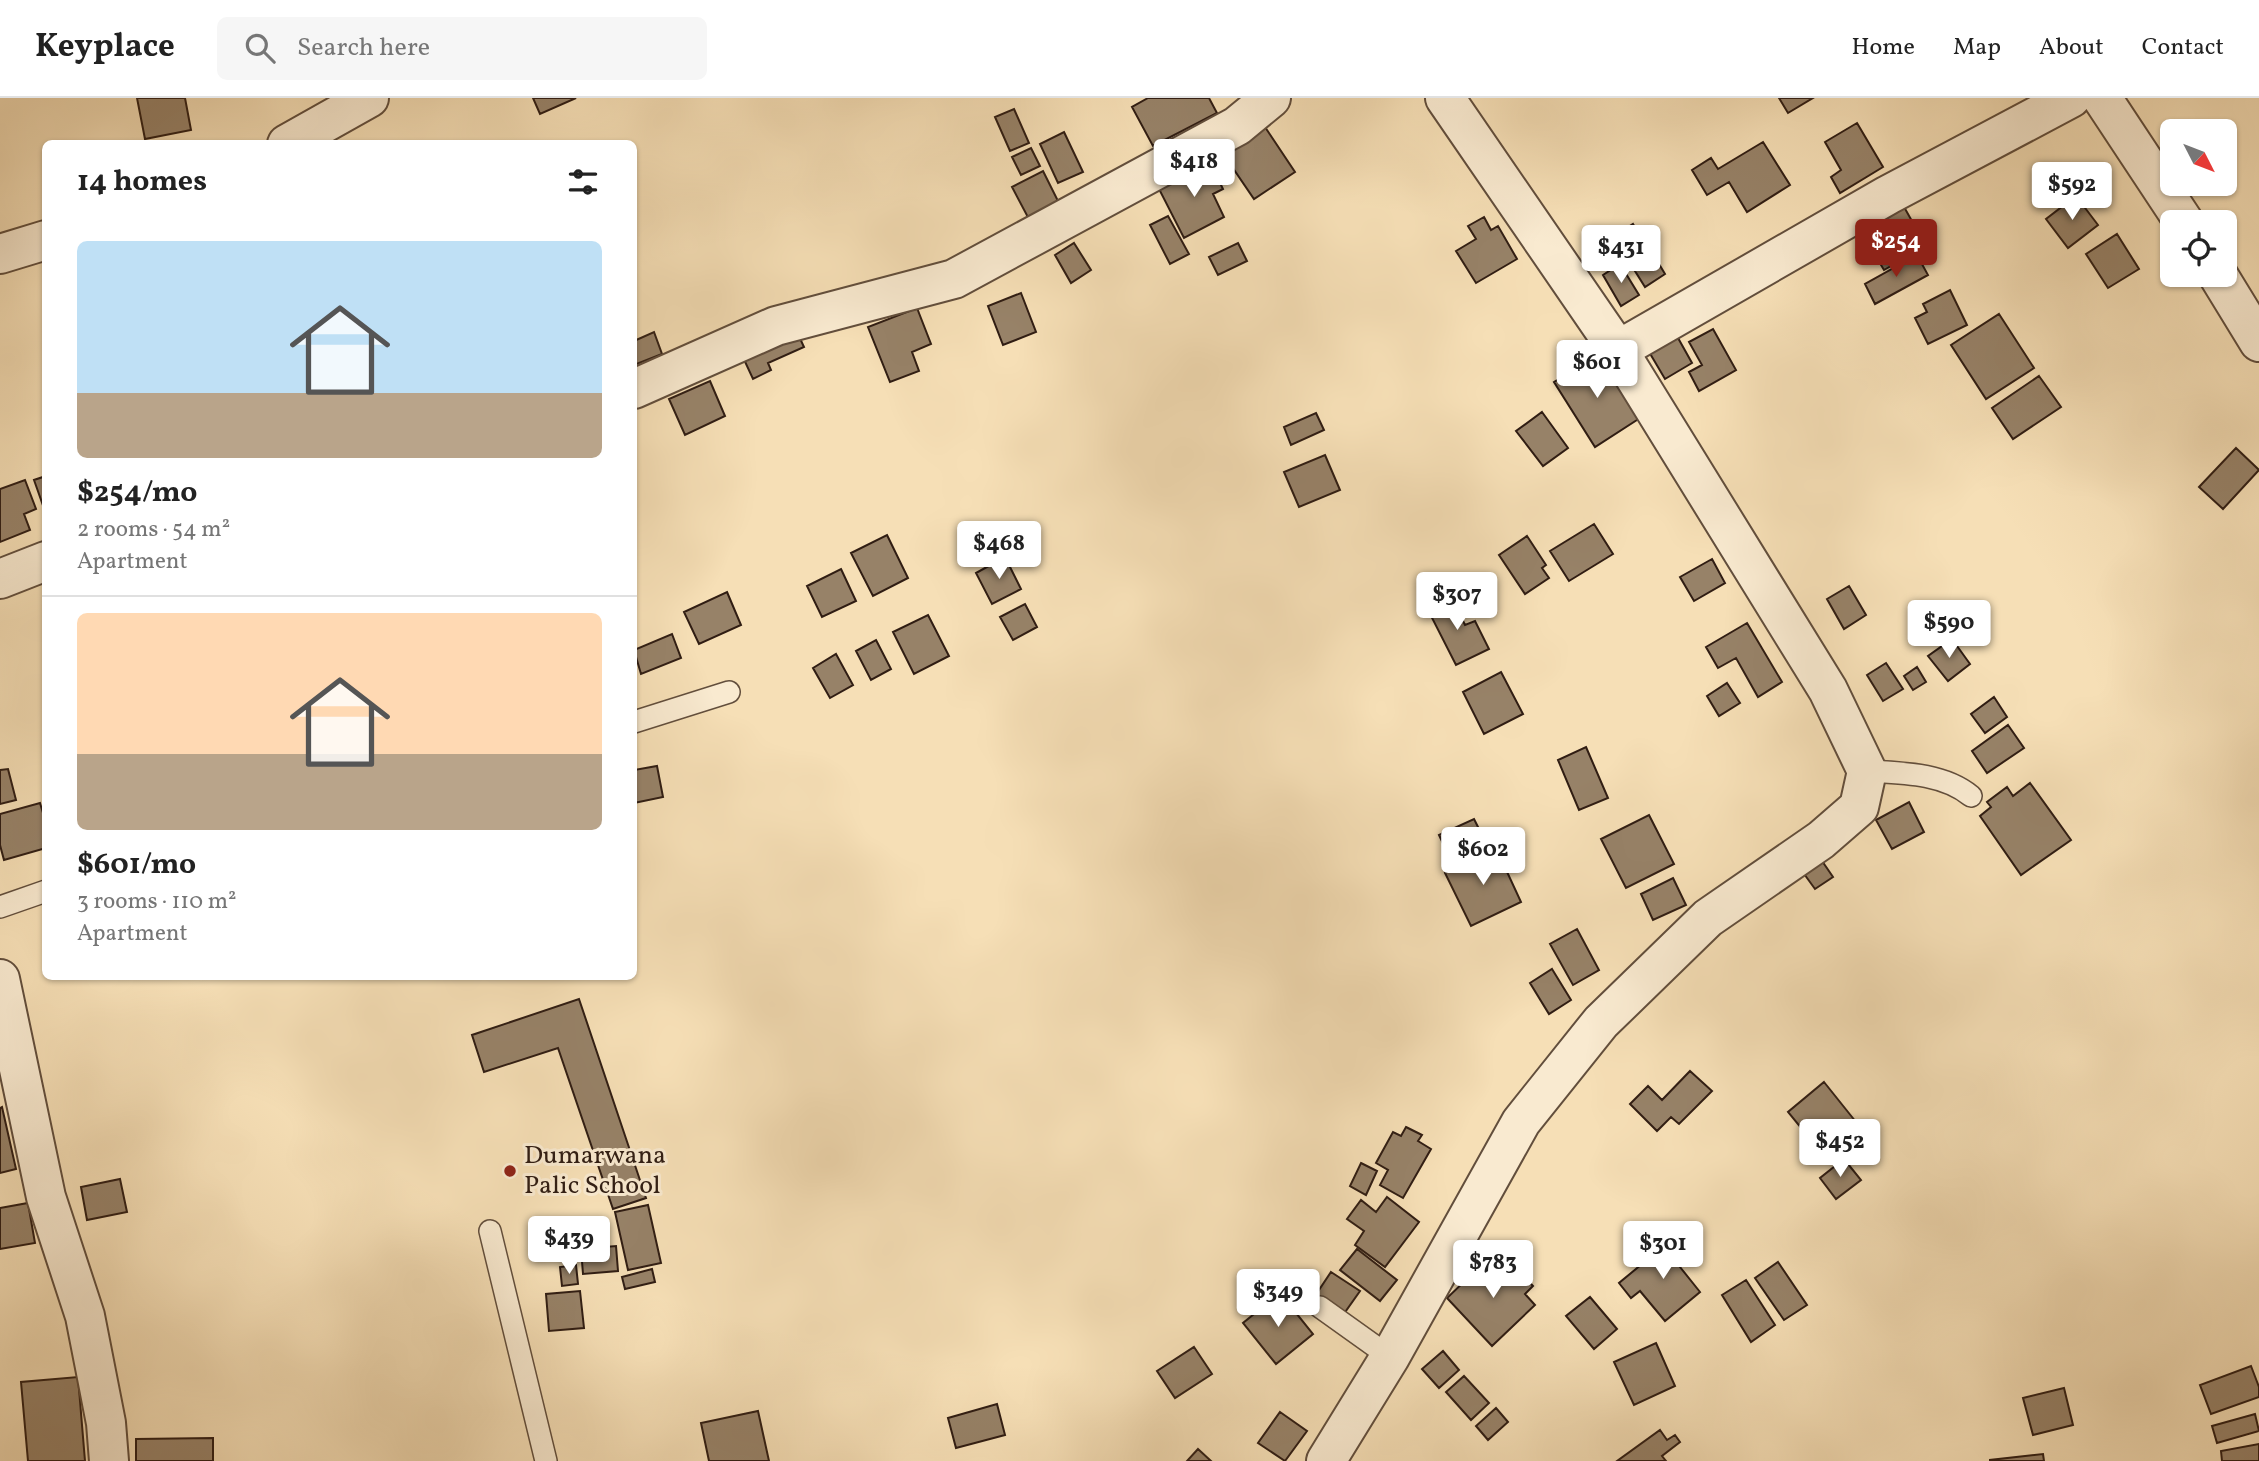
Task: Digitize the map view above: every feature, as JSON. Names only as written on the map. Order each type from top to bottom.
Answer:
[{"type":"street","points":[[294,140],[369,98]]},
{"type":"street","points":[[637,388],[776,326],[954,279],[1237,126],[1271,98]]},
{"type":"street","points":[[1326,1461],[1390,1357],[1521,1122],[1601,1023],[1708,918],[1821,840],[1859,807],[1867,771],[1828,690],[1619,350],[1445,98]]},
{"type":"street","points":[[1619,350],[1888,195],[2071,98]]},
{"type":"street","points":[[2102,98],[2176,210]]},
{"type":"street","points":[[0,254],[42,241]]},
{"type":"street","points":[[2225,287],[2259,342]]},
{"type":"street","points":[[0,579],[42,563]]},
{"type":"street","points":[[0,979],[46,1197],[85,1316],[106,1423],[109,1461]]},
{"type":"lane","points":[[637,721],[729,692]]},
{"type":"lane","points":[[1867,771],[1901,772],[1935,779],[1958,785],[1971,796]]},
{"type":"lane","points":[[0,906],[42,892]]},
{"type":"lane","points":[[490,1231],[546,1461]]},
{"type":"lane","points":[[1320,1307],[1390,1357]]},
{"type":"building","points":[[137,98],[185,98],[191,130],[145,139]]},
{"type":"building","points":[[533,98],[576,98],[540,114]]},
{"type":"building","points":[[1148,98],[1209,98],[1217,113],[1153,146],[1132,107]]},
{"type":"building","points":[[1779,98],[1813,98],[1788,113]]},
{"type":"building","points":[[1014,109],[1029,143],[1010,151],[995,117]]},
{"type":"building","points":[[1857,123],[1883,167],[1840,193],[1831,177],[1841,170],[1825,142]]},
{"type":"building","points":[[1265,127],[1295,172],[1254,199],[1224,155]]},
{"type":"building","points":[[1064,132],[1083,172],[1058,183],[1040,144]]},
{"type":"building","points":[[1763,142],[1790,185],[1747,212],[1729,182],[1707,195],[1692,170],[1711,158],[1718,169]]},
{"type":"building","points":[[1031,148],[1040,166],[1021,175],[1012,157]]},
{"type":"building","points":[[1209,160],[1223,189],[1213,194],[1224,217],[1184,238],[1158,187]]},
{"type":"building","points":[[1043,171],[1061,207],[1031,223],[1012,187]]},
{"type":"building","points":[[2076,196],[2098,225],[2068,248],[2046,219]]},
{"type":"building","points":[[1899,198],[1926,246],[1884,270],[1866,240],[1876,235],[1866,217]]},
{"type":"building","points":[[1168,216],[1189,254],[1170,264],[1150,225]]},
{"type":"building","points":[[1484,217],[1491,230],[1498,226],[1517,259],[1476,283],[1456,251],[1476,239],[1468,226]]},
{"type":"building","points":[[1633,224],[1643,240],[1612,261],[1601,245]]},
{"type":"building","points":[[2117,234],[2139,269],[2108,288],[2086,254]]},
{"type":"building","points":[[1074,243],[1091,270],[1071,283],[1055,255]]},
{"type":"building","points":[[1238,243],[1247,261],[1218,275],[1209,257]]},
{"type":"building","points":[[1917,255],[1928,275],[1875,304],[1865,284]]},
{"type":"building","points":[[1656,259],[1665,274],[1645,287],[1635,271]]},
{"type":"building","points":[[1620,264],[1639,295],[1621,306],[1603,275]]},
{"type":"building","points":[[1950,290],[1967,325],[1928,344],[1915,318],[1927,312],[1923,304]]},
{"type":"building","points":[[1021,293],[1036,332],[1003,345],[988,306]]},
{"type":"building","points":[[917,308],[931,344],[912,352],[919,371],[890,382],[868,327]]},
{"type":"building","points":[[1999,314],[2034,368],[1986,399],[1951,345]]},
{"type":"building","points":[[1673,329],[1692,363],[1665,379],[1645,345]]},
{"type":"building","points":[[1713,329],[1736,370],[1699,391],[1689,372],[1702,365],[1689,342]]},
{"type":"building","points":[[654,332],[662,354],[637,364],[637,340]]},
{"type":"building","points":[[797,332],[804,347],[768,363],[771,370],[753,379],[741,353]]},
{"type":"building","points":[[1599,354],[1640,418],[1595,447],[1554,382]]},
{"type":"building","points":[[2039,376],[2061,407],[2013,439],[1992,408]]},
{"type":"building","points":[[710,381],[725,416],[685,435],[669,399]]},
{"type":"building","points":[[1542,412],[1568,448],[1543,466],[1516,431]]},
{"type":"building","points":[[1316,413],[1324,430],[1291,445],[1284,427]]},
{"type":"building","points":[[2236,448],[2259,470],[2223,509],[2199,487]]},
{"type":"building","points":[[1325,455],[1340,490],[1299,507],[1284,472]]},
{"type":"building","points":[[42,477],[42,503],[34,480]]},
{"type":"building","points":[[25,480],[36,509],[24,514],[30,530],[0,542],[0,489]]},
{"type":"building","points":[[1594,524],[1613,554],[1569,581],[1550,551]]},
{"type":"building","points":[[887,535],[908,578],[873,596],[851,553]]},
{"type":"building","points":[[1527,536],[1546,565],[1542,568],[1549,578],[1525,594],[1499,555]]},
{"type":"building","points":[[1005,557],[1021,589],[992,604],[976,573]]},
{"type":"building","points":[[1712,559],[1725,583],[1694,601],[1680,577]]},
{"type":"building","points":[[841,569],[856,601],[822,617],[807,586]]},
{"type":"building","points":[[1849,586],[1866,615],[1844,629],[1827,599]]},
{"type":"building","points":[[727,592],[741,625],[699,644],[684,612]]},
{"type":"building","points":[[1451,596],[1465,625],[1475,621],[1489,649],[1456,665],[1427,608]]},
{"type":"building","points":[[1025,604],[1037,627],[1013,640],[1000,617]]},
{"type":"building","points":[[928,615],[949,656],[914,674],[893,632]]},
{"type":"building","points":[[1747,623],[1782,682],[1758,697],[1736,658],[1718,668],[1706,647]]},
{"type":"building","points":[[672,634],[681,658],[641,674],[637,649]]},
{"type":"building","points":[[1952,639],[1970,664],[1948,681],[1928,656]]},
{"type":"building","points":[[876,640],[891,669],[871,680],[856,651]]},
{"type":"building","points":[[836,654],[853,685],[830,698],[813,668]]},
{"type":"building","points":[[1886,663],[1903,689],[1883,701],[1867,675]]},
{"type":"building","points":[[1917,667],[1926,682],[1913,690],[1904,676]]},
{"type":"building","points":[[1501,672],[1523,714],[1484,734],[1463,692]]},
{"type":"building","points":[[1727,683],[1740,703],[1719,716],[1707,696]]},
{"type":"building","points":[[1994,697],[2007,717],[1985,733],[1971,714]]},
{"type":"building","points":[[2008,725],[2024,748],[1987,773],[1972,751]]},
{"type":"building","points":[[1586,747],[1608,798],[1579,810],[1558,760]]},
{"type":"building","points":[[657,766],[663,797],[637,802],[637,769]]},
{"type":"building","points":[[8,769],[16,800],[0,804],[0,770]]},
{"type":"building","points":[[2030,783],[2071,840],[2021,875],[1980,816],[1991,807],[1987,802],[2007,787],[2013,796]]},
{"type":"building","points":[[1909,802],[1924,832],[1892,849],[1876,820]]},
{"type":"building","points":[[40,803],[42,849],[4,860],[0,845],[0,814]]},
{"type":"building","points":[[1649,815],[1674,864],[1626,888],[1601,839]]},
{"type":"building","points":[[1474,819],[1488,847],[1452,863],[1439,835]]},
{"type":"building","points":[[1496,848],[1521,902],[1471,926],[1445,873]]},
{"type":"building","points":[[1820,858],[1833,877],[1815,889],[1802,871]]},
{"type":"building","points":[[1673,878],[1686,905],[1653,920],[1641,894]]},
{"type":"building","points":[[1577,929],[1599,970],[1573,985],[1550,944]]},
{"type":"building","points":[[1552,969],[1571,1000],[1549,1014],[1530,983]]},
{"type":"building","points":[[579,999],[646,1198],[613,1209],[558,1048],[484,1072],[472,1035]]},
{"type":"building","points":[[1690,1071],[1712,1091],[1679,1124],[1671,1117],[1657,1131],[1630,1104],[1648,1086],[1662,1100]]},
{"type":"building","points":[[1824,1082],[1856,1122],[1820,1151],[1788,1112]]},
{"type":"building","points":[[2,1107],[16,1169],[0,1173],[0,1108]]},
{"type":"building","points":[[1406,1127],[1422,1135],[1418,1141],[1431,1149],[1403,1198],[1380,1185],[1388,1170],[1376,1163],[1393,1132],[1401,1136]]},
{"type":"building","points":[[1844,1159],[1861,1180],[1836,1199],[1820,1178]]},
{"type":"building","points":[[1361,1163],[1377,1171],[1366,1195],[1350,1186]]},
{"type":"building","points":[[120,1179],[127,1212],[87,1220],[81,1187]]},
{"type":"building","points":[[1387,1197],[1419,1222],[1385,1267],[1355,1245],[1364,1231],[1347,1219],[1361,1200],[1376,1212]]},
{"type":"building","points":[[28,1203],[35,1243],[0,1249],[0,1208]]},
{"type":"building","points":[[648,1205],[661,1263],[628,1270],[615,1212]]},
{"type":"building","points":[[1671,1240],[1688,1261],[1680,1267],[1700,1292],[1665,1321],[1640,1291],[1631,1298],[1619,1283]]},
{"type":"building","points":[[616,1246],[618,1271],[583,1274],[581,1249]]},
{"type":"building","points":[[1357,1249],[1397,1280],[1380,1301],[1340,1270]]},
{"type":"building","points":[[1490,1257],[1506,1273],[1514,1266],[1533,1286],[1525,1294],[1535,1305],[1492,1346],[1447,1298]]},
{"type":"building","points":[[1778,1262],[1807,1305],[1784,1320],[1755,1278]]},
{"type":"building","points":[[576,1265],[578,1284],[562,1286],[560,1267]]},
{"type":"building","points":[[652,1269],[655,1282],[625,1289],[622,1277]]},
{"type":"building","points":[[1331,1272],[1360,1291],[1343,1315],[1315,1296]]},
{"type":"building","points":[[1746,1280],[1775,1325],[1751,1342],[1722,1295]]},
{"type":"building","points":[[580,1291],[584,1328],[549,1331],[546,1294]]},
{"type":"building","points":[[1280,1293],[1313,1334],[1276,1364],[1243,1323]]},
{"type":"building","points":[[1590,1297],[1617,1329],[1594,1349],[1566,1316]]},
{"type":"building","points":[[1656,1343],[1675,1386],[1634,1405],[1614,1362]]},
{"type":"building","points":[[1194,1347],[1212,1374],[1175,1398],[1157,1371]]},
{"type":"building","points":[[1443,1351],[1459,1370],[1439,1388],[1422,1369]]},
{"type":"building","points":[[2251,1366],[2259,1387],[2259,1397],[2211,1414],[2200,1385]]},
{"type":"building","points":[[1464,1376],[1489,1403],[1471,1420],[1446,1392]]},
{"type":"building","points":[[78,1377],[85,1461],[28,1461],[21,1382]]},
{"type":"building","points":[[2064,1388],[2073,1425],[2033,1435],[2023,1398]]},
{"type":"building","points":[[997,1404],[1005,1435],[956,1448],[948,1418]]},
{"type":"building","points":[[1496,1408],[1508,1422],[1488,1440],[1476,1426]]},
{"type":"building","points":[[758,1411],[769,1461],[709,1461],[701,1423]]},
{"type":"building","points":[[1280,1412],[1307,1431],[1285,1461],[1258,1443]]},
{"type":"building","points":[[2255,1414],[2259,1431],[2217,1443],[2212,1426]]},
{"type":"building","points":[[1660,1430],[1667,1440],[1675,1435],[1680,1442],[1662,1456],[1666,1461],[1617,1461]]},
{"type":"building","points":[[213,1438],[213,1461],[136,1461],[136,1439]]},
{"type":"building","points":[[2259,1444],[2259,1461],[2222,1461],[2221,1451]]},
{"type":"building","points":[[1198,1449],[1211,1461],[1187,1461]]},
{"type":"building","points":[[2043,1454],[2044,1461],[1990,1461],[1990,1460]]},
{"type":"place","name":"Dumarwana Palic School","points":[[510,1171]]}]
